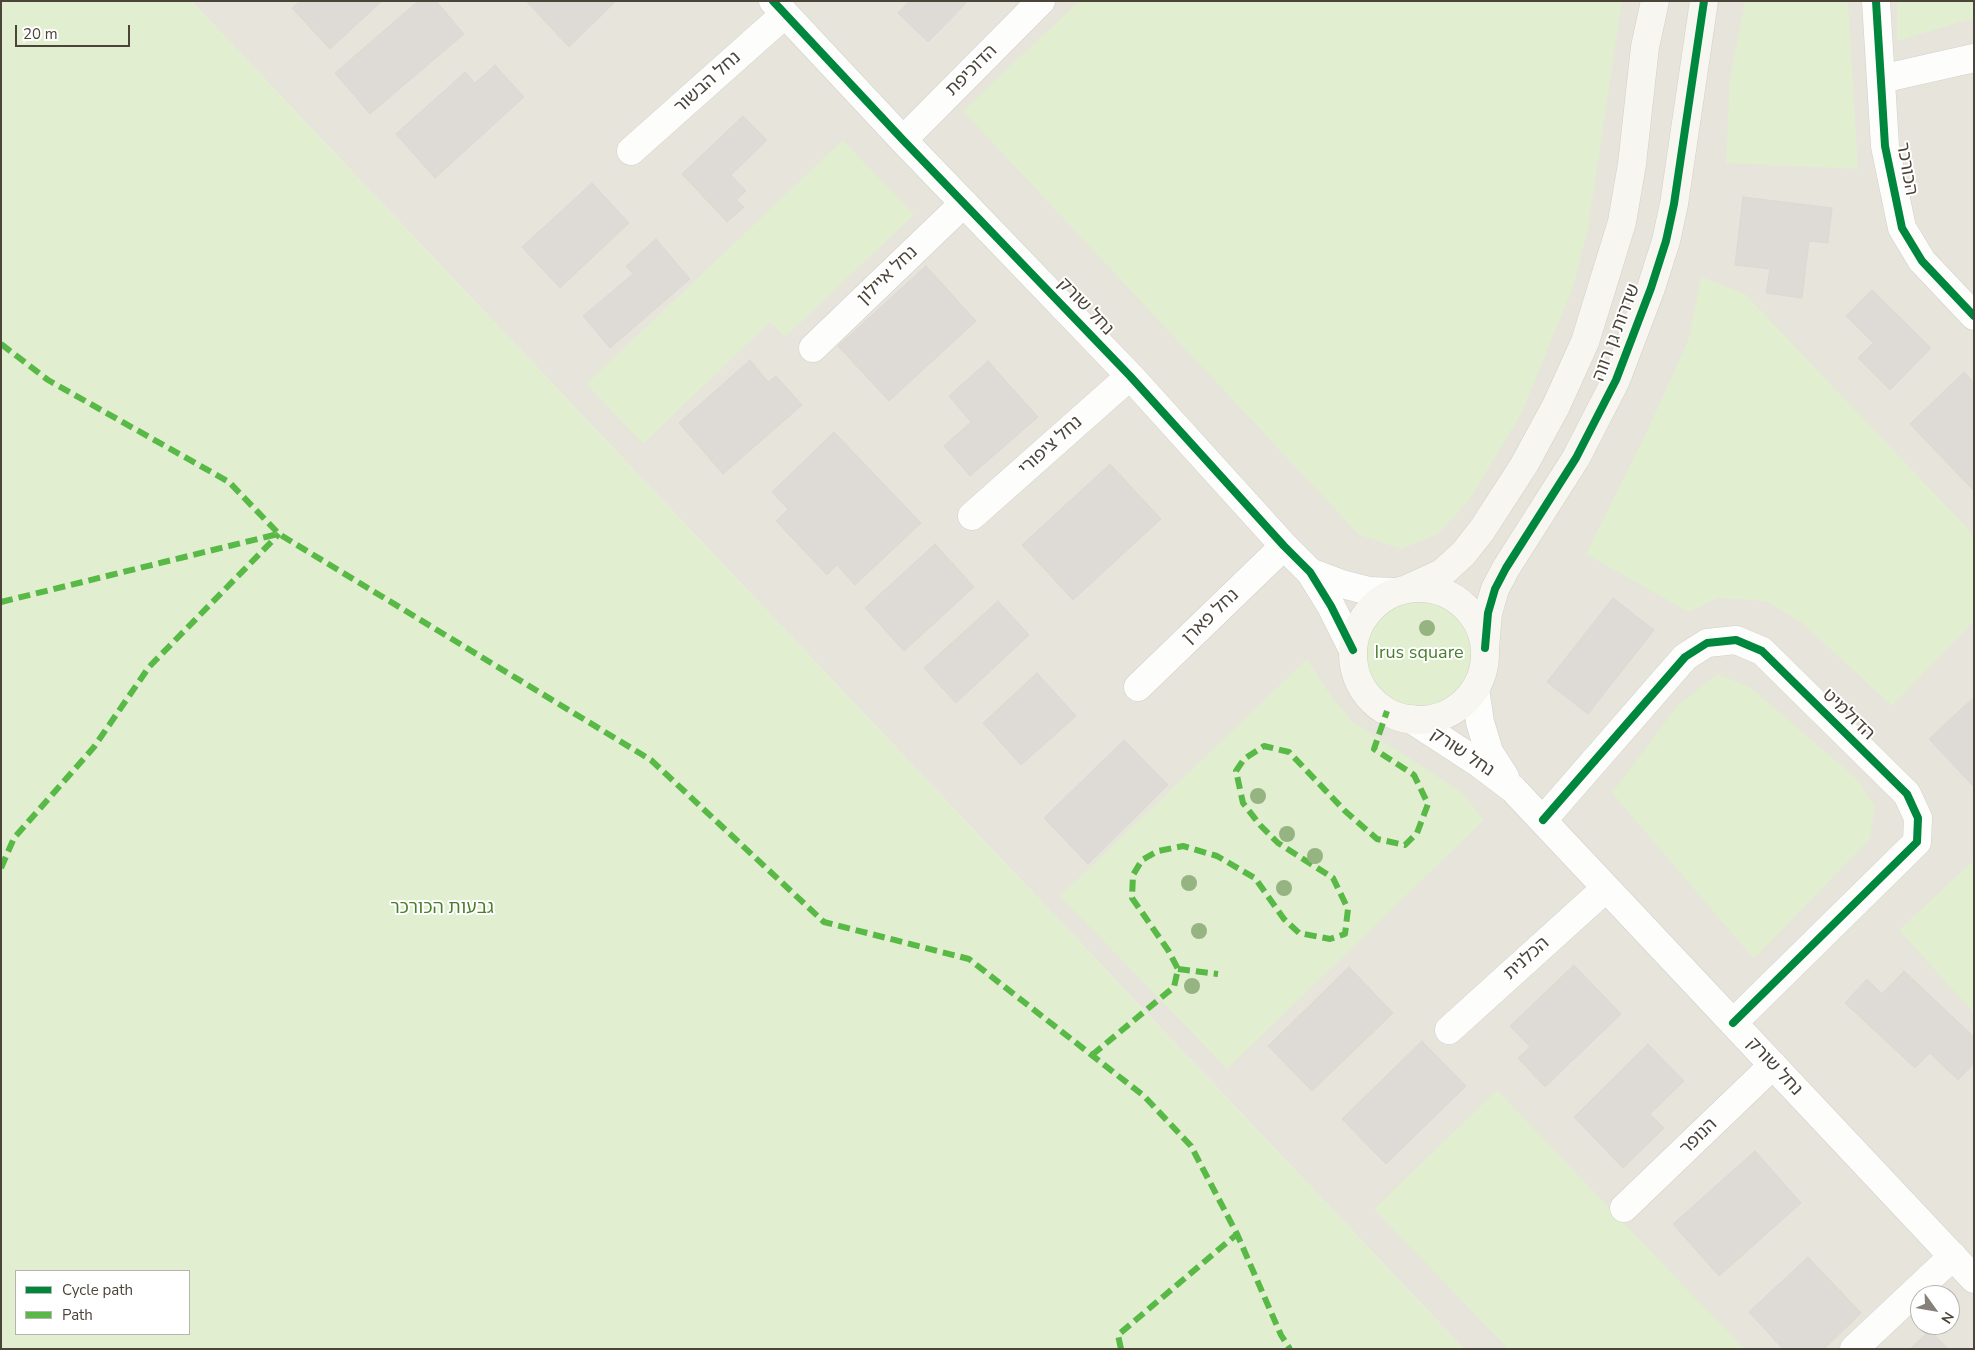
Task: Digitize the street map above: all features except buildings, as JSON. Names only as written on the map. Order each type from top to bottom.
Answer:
[{"type":"street","name":"הדוכיפת","points":[[903,140],[1040,1]]},
{"type":"street","name":"שדרות גן רווה","points":[[1401,590],[1442,573],[1463,554],[1482,530],[1524,465],[1556,406],[1585,342],[1622,222],[1632,164],[1645,46],[1655,1]]},
{"type":"street","name":"שדרות גן רווה","points":[[1485,648],[1488,613],[1495,589],[1506,568],[1576,458],[1616,380],[1651,288],[1666,241],[1674,204],[1704,1]]},
{"type":"street","name":"הכורכר","points":[[1876,1],[1885,146],[1902,228],[1922,261],[1974,316]]},
{"type":"street","name":"נחל שורק","points":[[779,8],[1130,376],[1284,546],[1310,572],[1331,606],[1353,650]]},
{"type":"street","name":"נחל הבשור","points":[[631,151],[779,8]]},
{"type":"street","points":[[1881,79],[1974,58]]},
{"type":"street","name":"נחל איילון","points":[[813,348],[964,203]]},
{"type":"street","name":"נחל ציפורי","points":[[972,516],[1130,376]]},
{"type":"street","name":"נחל פארן","points":[[1138,688],[1284,546]]},
{"type":"street","name":"נחל שורק","points":[[1310,572],[1342,584],[1369,591],[1401,590]]},
{"type":"street","points":[[1430,588],[1451,596],[1468,608],[1479,627],[1485,648],[1484,669],[1475,689],[1460,705],[1442,716],[1420,720],[1399,717],[1380,707],[1364,692],[1355,672],[1353,650],[1358,629],[1369,610],[1380,600],[1401,590],[1430,588]]},
{"type":"street","name":"הדולמיט","points":[[1543,820],[1685,657],[1707,642],[1736,640],[1762,651],[1907,794],[1918,818],[1917,842],[1733,1023]]},
{"type":"street","name":"נחל שורק","points":[[1475,689],[1480,722],[1490,752],[1513,789]]},
{"type":"street","name":"נחל שורק","points":[[1411,719],[1480,764],[1513,789],[1974,1279]]},
{"type":"street","name":"הכלנית","points":[[1449,1030],[1606,888]]},
{"type":"street","name":"הנופר","points":[[1624,1208],[1773,1065]]},
{"type":"street","points":[[1854,1349],[1953,1256]]},
{"type":"shaded area","points":[[191,1],[1974,1],[1974,1349],[1464,1349]]},
{"type":"green space","name":"גבעות הכורכר","points":[[1,1],[191,1],[1464,1349],[1,1349]]},
{"type":"green space","points":[[1079,1],[1622,1],[1588,228],[1573,287],[1521,414],[1468,502],[1438,534],[1401,549],[1359,535],[963,111]]},
{"type":"green space","points":[[1745,1],[1848,1],[1858,169],[1726,163],[1730,77]]},
{"type":"green space","points":[[1897,1],[1974,1],[1974,18],[1897,41]]},
{"type":"green space","points":[[843,140],[914,215],[785,337],[770,322],[643,444],[586,384]]},
{"type":"green space","points":[[1701,277],[1745,294],[1974,535],[1974,621],[1892,706],[1802,623],[1766,601],[1717,598],[1689,612],[1586,554],[1648,429],[1688,341]]},
{"type":"green space","name":"Irus square","points":[[1419,597],[1441,602],[1459,614],[1471,632],[1476,654],[1471,676],[1459,694],[1441,706],[1419,711],[1397,706],[1379,694],[1367,676],[1362,654],[1367,632],[1379,614],[1397,602]]},
{"type":"green space","points":[[1307,659],[1331,696],[1352,721],[1460,791],[1484,820],[1227,1069],[1060,896]]},
{"type":"green space","points":[[1717,674],[1750,687],[1858,780],[1875,806],[1870,839],[1754,959],[1612,793],[1677,706]]},
{"type":"green space","points":[[1974,860],[1974,1013],[1899,930]]},
{"type":"green space","points":[[1497,1090],[1744,1349],[1508,1349],[1374,1209]]},
{"type":"marked path","points":[[1,344],[48,380],[229,482],[279,534],[651,760],[824,922],[969,959],[1144,1096],[1191,1146],[1237,1234],[1281,1335],[1290,1349]]},
{"type":"marked path","points":[[1,602],[278,534]]},
{"type":"marked path","points":[[1,868],[14,838],[94,747],[149,667],[279,534]]},
{"type":"marked path","points":[[1092,1055],[1174,987],[1178,969],[1168,950],[1132,898],[1133,875],[1142,860],[1158,851],[1183,846],[1217,856],[1255,878],[1284,919],[1299,933],[1330,939],[1345,934],[1348,909],[1333,878],[1278,843],[1260,825],[1243,803],[1236,771],[1244,759],[1264,746],[1289,752],[1345,811],[1377,839],[1405,845],[1417,833],[1428,804],[1414,775],[1374,749],[1387,711]]},
{"type":"marked path","points":[[1178,969],[1218,974]]},
{"type":"marked path","points":[[1121,1349],[1118,1335],[1237,1234]]},
{"type":"cycle path","points":[[773,1],[903,140],[1130,376],[1284,546],[1310,572],[1331,606],[1353,650]]},
{"type":"cycle path","points":[[1485,648],[1488,613],[1495,589],[1506,568],[1576,458],[1616,380],[1651,288],[1666,241],[1674,204],[1704,1]]},
{"type":"cycle path","points":[[1876,1],[1885,146],[1902,228],[1922,261],[1974,316]]},
{"type":"cycle path","points":[[1543,820],[1685,657],[1707,643],[1736,640],[1762,651],[1907,794],[1918,818],[1917,842],[1733,1023]]}]
